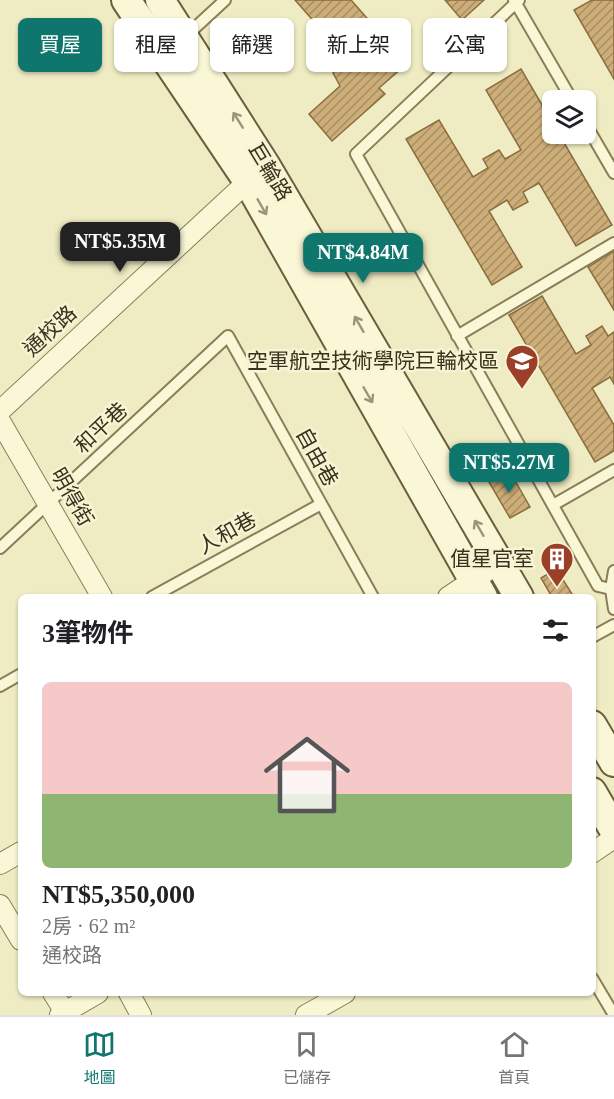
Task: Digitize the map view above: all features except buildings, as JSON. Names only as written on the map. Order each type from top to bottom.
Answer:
[{"type":"street","name":"巨輪路","points":[[126,0],[257,173],[517,594]]},
{"type":"street","name":"巨輪路","points":[[160,0],[172,18]]},
{"type":"street","name":"巨輪路","points":[[198,62],[478,589]]},
{"type":"street","name":"通校路","points":[[0,411],[257,173]]},
{"type":"street","name":"明得街","points":[[0,421],[100,594]]},
{"type":"street","points":[[459,594],[478,589],[499,563]]},
{"type":"street","points":[[596,732],[614,762]]},
{"type":"street","points":[[596,799],[614,830]]},
{"type":"street","points":[[596,849],[614,838]]},
{"type":"street","points":[[0,864],[18,854]]},
{"type":"street","points":[[0,904],[18,935]]},
{"type":"street","points":[[54,996],[62,1014],[93,996]]},
{"type":"street","points":[[131,996],[141,1015]]},
{"type":"street","points":[[306,1015],[338,1000]]},
{"type":"lane","points":[[198,25],[225,0]]},
{"type":"lane","points":[[566,90],[516,1],[356,154],[598,586],[611,589]]},
{"type":"lane","points":[[596,142],[614,173]]},
{"type":"lane","points":[[457,336],[614,243]]},
{"type":"lane","name":"自由巷","points":[[228,336],[371,594]]},
{"type":"lane","name":"和平巷","points":[[0,548],[228,336]]},
{"type":"lane","points":[[553,506],[614,470]]},
{"type":"lane","name":"人和巷","points":[[157,594],[321,504]]},
{"type":"lane","points":[[614,571],[611,589],[614,609]]},
{"type":"lane","points":[[596,635],[614,625]]},
{"type":"lane","points":[[0,686],[18,676]]},
{"type":"lane","points":[[596,985],[612,1014]]},
{"type":"place","name":"空軍航空技術學院巨輪校區","points":[[522,390]]},
{"type":"place","name":"值星官室","points":[[557,588]]}]
